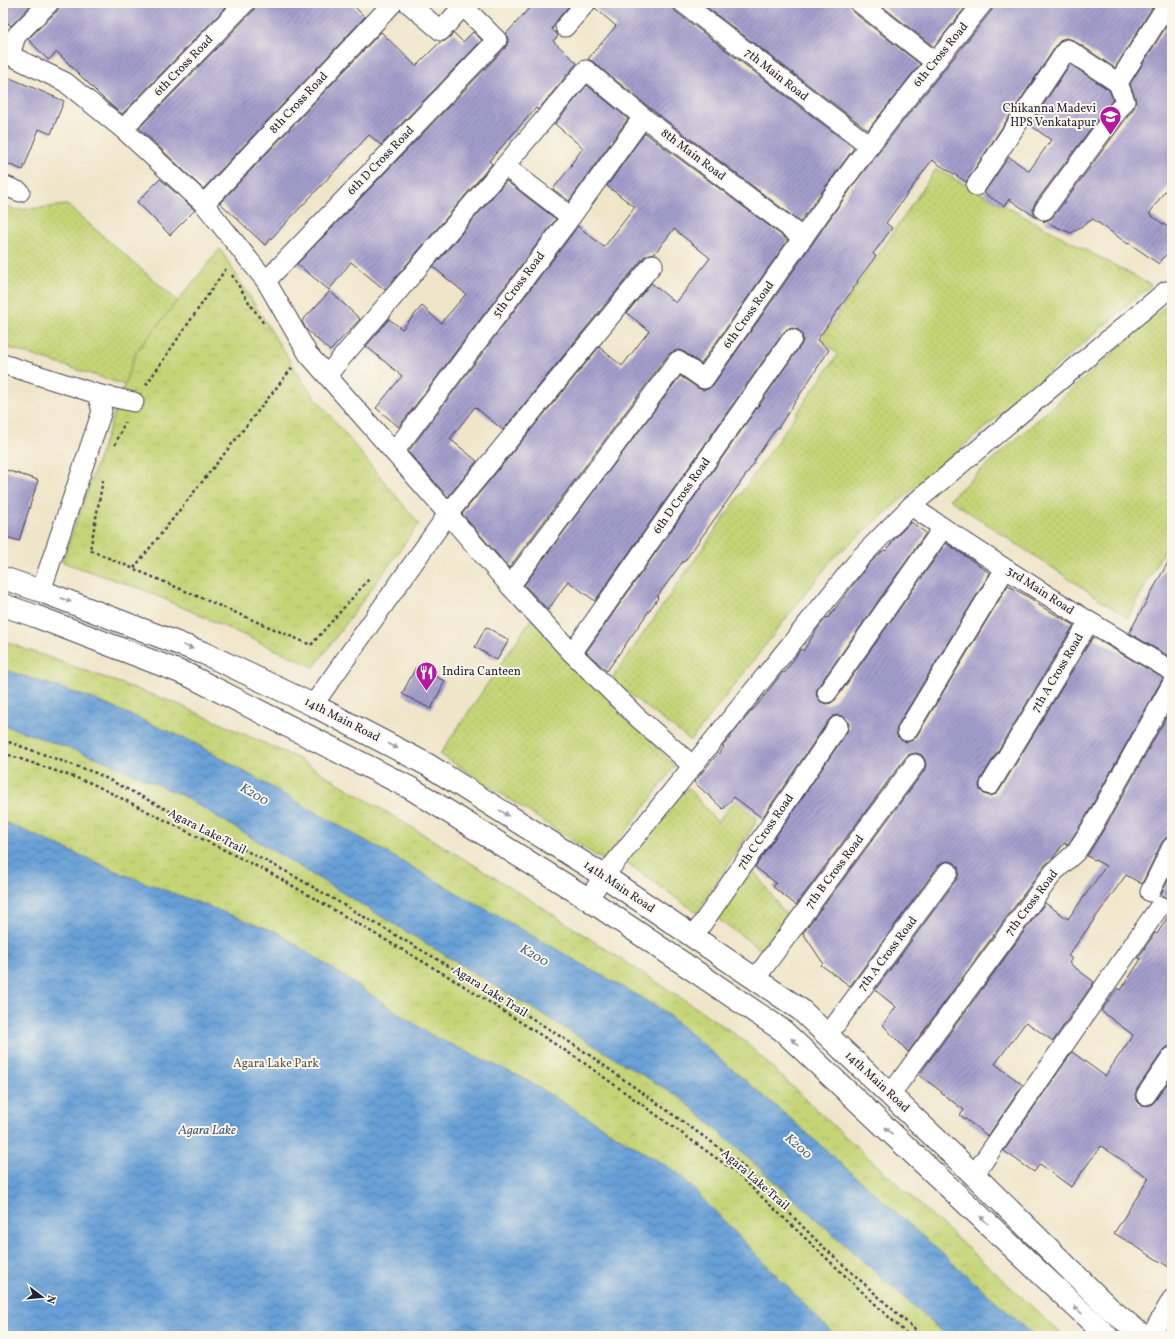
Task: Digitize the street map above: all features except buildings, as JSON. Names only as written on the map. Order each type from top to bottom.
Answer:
[{"type":"main road","name":"14th Main Road","points":[[3,578],[206,654],[313,705],[428,765],[604,876],[801,1010],[974,1175],[1110,1308],[1143,1336]]},
{"type":"main road","points":[[3,606],[35,616],[188,675],[412,789],[588,899],[782,1030],[1107,1336]]},
{"type":"street","points":[[49,3],[16,36],[7,53],[65,82],[123,129],[204,204],[266,281],[308,354],[510,586],[572,653],[637,717],[692,766]]},
{"type":"street","name":"6th Cross Road","points":[[123,129],[245,3]]},
{"type":"street","name":"8th Cross Road","points":[[204,204],[393,3]]},
{"type":"street","points":[[408,3],[441,31],[464,5]]},
{"type":"street","points":[[564,28],[586,3]]},
{"type":"street","name":"7th Main Road","points":[[683,3],[870,146]]},
{"type":"street","points":[[860,3],[935,62]]},
{"type":"street","name":"6th Cross Road","points":[[510,586],[678,361],[704,379],[870,146],[983,3]]},
{"type":"street","points":[[1118,83],[1168,3]]},
{"type":"street","name":"6th D Cross Road","points":[[266,281],[497,40],[464,5]]},
{"type":"street","points":[[976,186],[1067,49],[1118,83],[1125,101],[1044,210]]},
{"type":"street","name":"8th Main Road","points":[[505,166],[586,70],[643,117],[803,238]]},
{"type":"street","name":"5th Cross Road","points":[[394,452],[571,218],[643,117]]},
{"type":"street","points":[[327,375],[505,166],[571,218]]},
{"type":"street","points":[[313,705],[448,514],[653,264]]},
{"type":"street","points":[[588,899],[604,876],[692,766],[861,558],[911,506],[1166,291]]},
{"type":"street","name":"6th D Cross Road","points":[[572,653],[792,339]]},
{"type":"street","points":[[3,364],[97,394],[134,402]]},
{"type":"street","points":[[41,591],[102,411],[97,394]]},
{"type":"street","name":"3rd Main Road","points":[[911,506],[1005,569],[1089,622],[1172,671]]},
{"type":"street","points":[[828,693],[943,528]]},
{"type":"street","points":[[908,731],[1005,569]]},
{"type":"street","name":"7th A Cross Road","points":[[990,785],[1089,622]]},
{"type":"street","name":"7th Cross Road","points":[[890,1095],[1054,872],[1076,852],[1098,818],[1172,684]]},
{"type":"street","name":"7th C Cross Road","points":[[693,936],[838,726]]},
{"type":"street","name":"7th B Cross Road","points":[[755,979],[915,764]]},
{"type":"street","points":[[974,1175],[1155,899],[1172,847]]},
{"type":"street","name":"7th A Cross Road","points":[[827,1036],[948,872]]},
{"type":"street","points":[[1146,1095],[1172,1057]]},
{"type":"street","points":[[1151,1336],[1172,1299]]},
{"type":"path","points":[[112,452],[134,402],[227,267],[250,304],[268,329]]},
{"type":"path","points":[[134,568],[295,366]]},
{"type":"path","points":[[104,473],[90,550],[311,645],[369,579]]},
{"type":"path","points":[[3,740],[96,773],[287,872],[458,972],[585,1052],[738,1161],[819,1243],[922,1336]]},
{"type":"path","name":"Agara Lake Trail","points":[[3,753],[91,783],[274,876],[456,982],[573,1056],[733,1170],[909,1336]]},
{"type":"green space","points":[[936,169],[1151,285],[833,558],[691,741],[611,680],[838,354],[821,339]]},
{"type":"green space","points":[[3,204],[17,210],[67,205],[178,301],[136,352],[125,385],[3,346]]},
{"type":"green space","points":[[220,249],[305,385],[419,524],[314,667],[144,590],[62,562],[136,352]]},
{"type":"green space","points":[[1172,300],[1172,535],[1128,618],[949,499]]},
{"type":"green space","points":[[532,618],[675,766],[604,861],[440,754]]},
{"type":"green space","name":"Agara Lake Park","points":[[3,641],[175,703],[297,758],[507,885],[695,1007],[742,1039],[835,1127],[1064,1336],[3,1336]]},
{"type":"green space","points":[[688,787],[717,822],[735,800],[758,819],[697,913],[623,860]]},
{"type":"green space","points":[[750,866],[787,916],[763,951],[714,916]]},
{"type":"water","name":"K200","points":[[3,669],[91,698],[189,740],[661,1009],[792,1120],[1035,1336],[947,1336],[682,1099],[183,796],[103,760],[3,725]]},
{"type":"water","name":"Agara Lake","points":[[3,821],[125,875],[279,933],[431,1035],[523,1078],[678,1173],[835,1336],[3,1336]]},
{"type":"place","name":"Chikanna Madevi HPS Venkatapur","points":[[1111,136]]},
{"type":"place","name":"Indira Canteen","points":[[427,692]]}]
